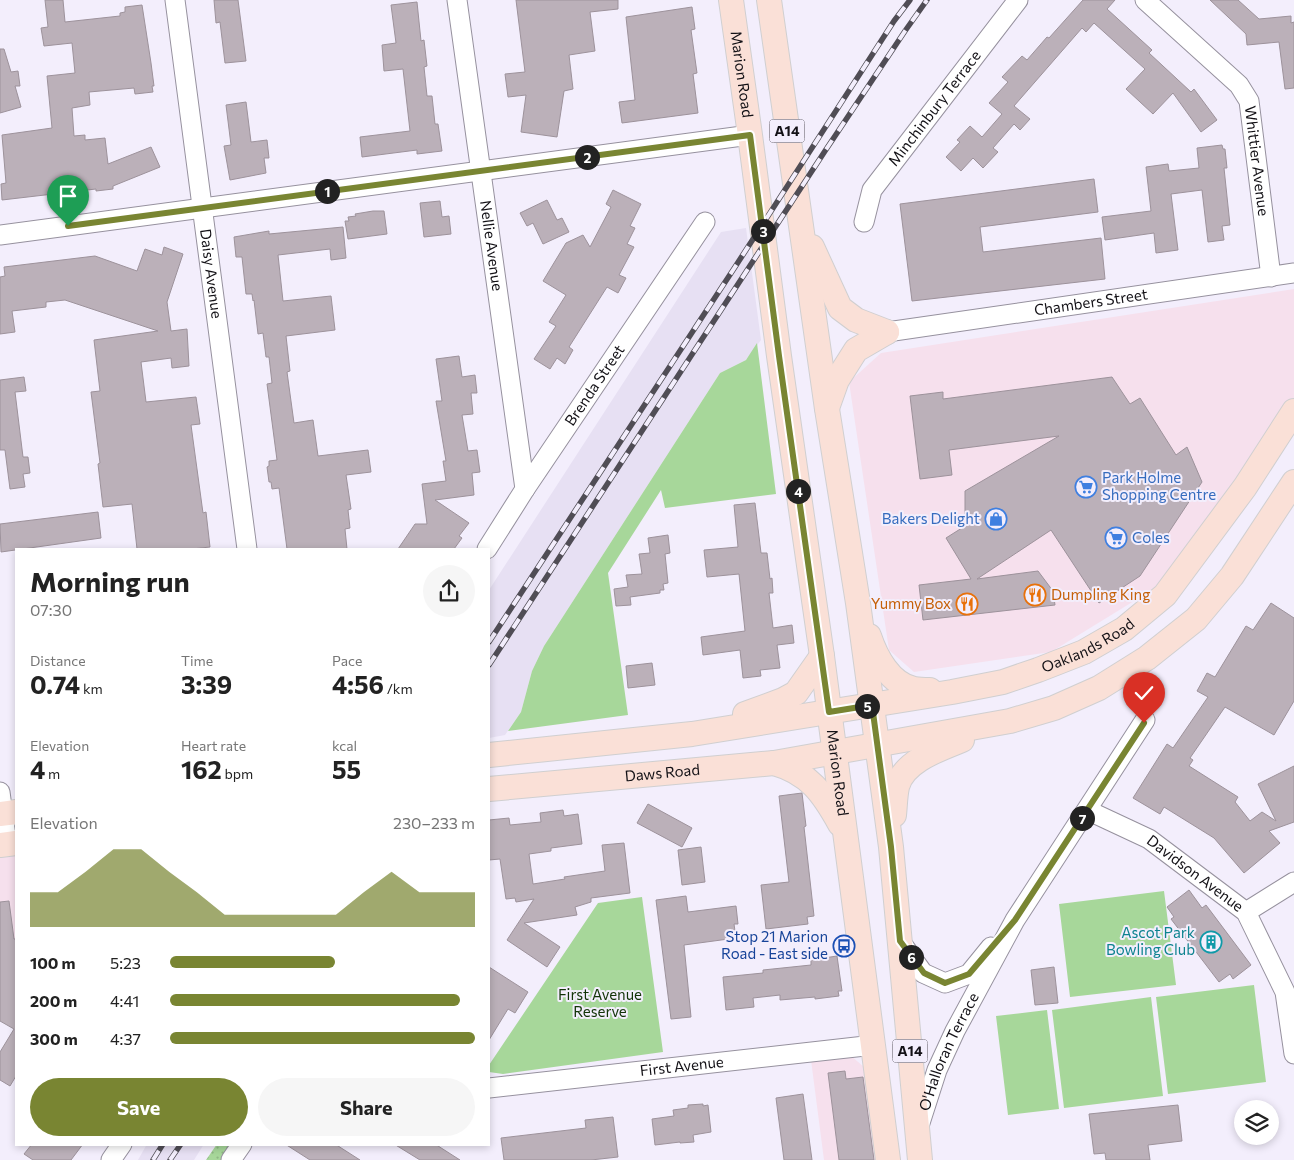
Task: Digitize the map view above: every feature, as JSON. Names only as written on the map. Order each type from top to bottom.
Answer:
[{"type":"main road","name":"Marion Road","points":[[730,0],[822,656],[888,1160]]},
{"type":"main road","name":"A14","points":[[770,0],[799,216],[858,603],[891,847],[920,1160]]},
{"type":"main road","points":[[799,216],[840,308],[856,320],[887,332]]},
{"type":"main road","points":[[827,409],[837,380],[856,350],[887,332]]},
{"type":"main road","name":"Oaklands Road","points":[[829,712],[1003,682],[1084,652],[1124,629],[1165,595],[1246,487],[1294,411]]},
{"type":"main road","points":[[891,847],[897,786],[906,770],[932,752],[1010,721],[1054,708],[1099,688],[1148,658],[1196,619],[1232,576],[1294,482]]},
{"type":"main road","points":[[858,603],[874,649],[887,671],[896,681],[913,689],[952,692]]},
{"type":"main road","points":[[692,734],[771,705],[796,693],[822,656]]},
{"type":"main road","points":[[490,755],[692,734],[829,712]]},
{"type":"main road","points":[[876,745],[1010,721]]},
{"type":"main road","name":"Daws Road","points":[[490,789],[774,763],[876,745]]},
{"type":"main road","points":[[774,763],[801,774],[813,784],[826,799],[846,834]]},
{"type":"street","name":"Daisy Avenue","points":[[175,0],[247,548]]},
{"type":"street","name":"Nellie Avenue","points":[[457,0],[525,489]]},
{"type":"street","name":"Minchinbury Terrace","points":[[864,222],[872,190],[1018,0]]},
{"type":"street","name":"Whittier Avenue","points":[[1145,0],[1239,85],[1249,101],[1271,277]]},
{"type":"street","points":[[0,235],[750,135]]},
{"type":"street","name":"Brenda Street","points":[[488,548],[525,489],[705,222]]},
{"type":"street","name":"Chambers Street","points":[[887,332],[1294,273]]},
{"type":"street","name":"O'Halloran Terrace","points":[[917,1133],[940,1062],[1015,920],[1145,720]]},
{"type":"street","points":[[5,808],[8,844]]},
{"type":"street","name":"Davidson Avenue","points":[[1087,810],[1149,839],[1246,912],[1285,992],[1294,1054]]},
{"type":"street","points":[[1246,912],[1294,882]]},
{"type":"street","name":"O'Halloran Terrace","points":[[900,941],[924,973],[945,983],[969,974],[1015,920]]},
{"type":"street","name":"First Avenue","points":[[490,1088],[874,1045]]},
{"type":"street","points":[[111,1160],[121,1146]]},
{"type":"street","points":[[231,1160],[241,1146]]},
{"type":"shaded area","points":[[746,228],[761,340],[746,360],[720,373],[544,646],[532,671],[521,712],[505,735],[490,738],[490,588],[721,232]]},
{"type":"shaded area","points":[[1294,289],[1294,398],[1165,582],[1051,652],[914,672],[889,650],[849,382],[881,353]]},
{"type":"shaded area","points":[[15,854],[15,977],[0,979],[0,856]]},
{"type":"shaded area","points":[[850,1055],[864,1067],[876,1160],[824,1160],[811,1060]]},
{"type":"shaded area","points":[[146,1146],[203,1146],[194,1160],[138,1160]]},
{"type":"green space","points":[[757,343],[776,494],[665,508],[661,490],[608,573],[628,715],[508,731],[521,712],[532,671],[544,646],[720,373],[746,360]]},
{"type":"green space","points":[[1164,891],[1176,985],[1070,997],[1059,904]]},
{"type":"green space","name":"First Avenue Reserve","points":[[642,897],[663,1052],[503,1074],[490,1072],[490,1064],[598,903]]},
{"type":"green space","points":[[1254,985],[1266,1082],[1168,1094],[1156,997]]},
{"type":"green space","points":[[1151,997],[1163,1096],[1064,1108],[1052,1010]]},
{"type":"green space","points":[[1047,1010],[1059,1109],[1008,1115],[996,1016]]},
{"type":"green space","points":[[216,1146],[231,1146],[221,1160],[206,1160]]},
{"type":"building","points":[[45,0],[63,0],[65,22],[120,16],[120,13],[125,12],[125,7],[142,5],[154,86],[152,86],[153,92],[135,94],[134,88],[89,92],[90,105],[72,108],[74,136],[85,135],[85,140],[105,138],[108,164],[151,147],[160,167],[113,186],[113,189],[96,191],[96,189],[2,200],[1,184],[6,183],[2,135],[52,128],[47,76],[75,73],[72,43],[44,46],[41,28],[48,27]]},
{"type":"building","points":[[214,0],[238,0],[246,61],[225,63],[220,22],[216,23]]},
{"type":"building","points":[[516,0],[618,0],[618,9],[590,12],[595,51],[569,55],[573,89],[564,91],[557,137],[521,132],[526,95],[508,97],[505,74],[525,72]]},
{"type":"building","points":[[1083,0],[1115,0],[1107,9],[1152,50],[1149,53],[1191,92],[1194,89],[1217,120],[1201,132],[1173,93],[1153,114],[1126,89],[1145,69],[1094,23],[1086,32],[1082,28],[1014,106],[1030,119],[1020,130],[1014,124],[993,148],[998,152],[983,168],[973,158],[961,171],[946,157],[960,142],[957,140],[970,126],[982,137],[1002,114],[989,103],[1008,82],[1002,77],[1022,56],[1027,60]]},
{"type":"building","points":[[1210,0],[1238,0],[1259,19],[1291,16],[1291,23],[1294,22],[1294,88],[1285,89],[1279,42],[1247,45],[1246,34]]},
{"type":"building","points":[[417,2],[421,41],[424,40],[427,66],[424,67],[427,96],[432,96],[435,124],[438,124],[442,151],[417,154],[417,150],[362,157],[360,137],[410,131],[403,69],[384,71],[382,45],[396,43],[391,5]]},
{"type":"building","points":[[692,7],[695,29],[691,30],[697,73],[693,74],[698,113],[622,123],[619,102],[635,100],[626,17]]},
{"type":"building","points":[[0,49],[4,49],[11,72],[18,71],[20,86],[15,86],[21,107],[0,113]]},
{"type":"building","points":[[246,102],[251,142],[267,140],[269,158],[264,158],[266,173],[230,180],[224,146],[231,145],[226,105]]},
{"type":"building","points":[[1222,145],[1223,149],[1225,149],[1227,168],[1224,168],[1230,225],[1222,226],[1224,240],[1208,242],[1202,190],[1171,194],[1178,250],[1156,253],[1154,233],[1105,240],[1102,217],[1151,211],[1146,167],[1168,164],[1169,171],[1199,168],[1197,148]]},
{"type":"building","points":[[1094,179],[1098,212],[980,227],[983,252],[1101,238],[1105,279],[912,301],[900,204]]},
{"type":"building","points":[[613,190],[641,204],[630,226],[635,228],[627,244],[634,247],[619,275],[626,278],[618,293],[607,287],[569,347],[573,350],[565,364],[557,358],[550,369],[534,359],[556,326],[549,322],[566,295],[543,281],[566,243],[583,235],[590,247],[611,207],[606,204]]},
{"type":"building","points":[[547,200],[557,220],[562,218],[569,232],[543,244],[533,223],[527,226],[520,213]]},
{"type":"building","points":[[440,201],[442,217],[449,216],[451,234],[424,237],[420,203]]},
{"type":"building","points":[[373,211],[384,211],[387,234],[348,239],[345,221],[349,221],[348,217]]},
{"type":"building","points":[[343,227],[346,258],[331,260],[330,249],[278,255],[283,301],[331,296],[335,330],[286,336],[290,371],[287,372],[294,423],[313,420],[318,456],[368,450],[371,472],[346,475],[351,509],[348,510],[350,528],[345,529],[347,548],[287,548],[279,488],[272,489],[271,482],[269,482],[267,467],[269,466],[269,461],[277,460],[267,384],[272,383],[269,357],[266,357],[263,333],[258,334],[252,294],[246,294],[242,257],[236,257],[234,237],[269,231],[269,234]]},
{"type":"building","points":[[164,247],[183,254],[167,302],[171,331],[187,329],[189,366],[172,368],[171,358],[141,362],[146,402],[196,397],[200,424],[191,425],[203,513],[206,512],[210,547],[137,548],[132,504],[103,507],[98,464],[100,463],[91,392],[100,391],[94,340],[158,331],[65,300],[46,302],[46,307],[12,311],[15,332],[0,334],[0,277],[5,276],[4,267],[95,256],[137,271],[145,249],[162,255]]},
{"type":"building","points":[[459,356],[462,377],[475,375],[477,393],[471,393],[473,414],[462,415],[468,451],[477,450],[480,472],[472,473],[474,495],[435,500],[469,523],[459,536],[462,538],[455,548],[399,548],[415,524],[427,524],[422,484],[446,481],[443,461],[446,461],[436,401],[442,401],[436,359]]},
{"type":"building","points":[[24,377],[26,391],[15,392],[23,457],[28,457],[30,473],[23,474],[25,487],[10,489],[5,450],[0,450],[0,380]]},
{"type":"building","name":"Park Holme Shopping Centre","points":[[1112,377],[1130,404],[1140,398],[1176,455],[1187,447],[1202,482],[1140,576],[1099,603],[1051,530],[977,579],[1038,571],[1053,591],[1055,605],[923,620],[919,585],[971,579],[946,538],[965,526],[965,491],[1059,436],[949,450],[952,475],[920,479],[910,396],[943,392],[943,399]]},
{"type":"building","points":[[755,503],[761,553],[767,553],[770,579],[772,578],[773,593],[769,593],[773,628],[792,625],[794,643],[777,645],[780,668],[760,670],[761,676],[743,678],[740,650],[703,655],[701,637],[745,631],[739,574],[707,577],[704,550],[738,547],[734,505]]},
{"type":"building","points":[[98,512],[101,538],[30,548],[15,548],[15,550],[1,552],[0,524]]},
{"type":"building","points":[[668,535],[670,553],[665,554],[668,583],[663,584],[664,590],[660,590],[660,593],[630,597],[631,605],[616,606],[614,589],[628,587],[626,575],[642,574],[639,554],[650,553],[648,538]]},
{"type":"building","points":[[1271,603],[1294,618],[1294,701],[1274,735],[1225,707],[1190,758],[1193,760],[1189,766],[1238,797],[1235,802],[1250,821],[1262,812],[1276,821],[1258,784],[1294,766],[1294,822],[1269,831],[1280,843],[1244,873],[1214,838],[1164,807],[1160,814],[1133,798],[1167,744],[1173,748],[1208,697],[1197,691],[1207,673],[1215,677],[1246,626],[1253,630]]},
{"type":"building","points":[[652,663],[655,685],[628,688],[626,666]]},
{"type":"building","points":[[802,793],[814,916],[807,917],[808,924],[766,929],[761,885],[789,882],[779,796]]},
{"type":"building","points":[[648,804],[692,828],[682,847],[637,823]]},
{"type":"building","points":[[563,810],[564,816],[578,814],[582,844],[551,848],[551,851],[529,854],[533,884],[605,871],[602,845],[624,843],[630,893],[591,898],[591,902],[575,907],[577,915],[524,923],[560,947],[547,967],[507,940],[534,899],[516,902],[515,898],[506,899],[500,859],[490,860],[490,820],[509,818],[510,825],[541,822],[540,813]]},
{"type":"building","points":[[701,847],[705,882],[682,885],[678,850]]},
{"type":"building","name":"Ascot Park Bowling Club","points":[[1189,890],[1202,908],[1206,905],[1251,965],[1233,979],[1230,974],[1219,982],[1171,919],[1174,917],[1167,907]]},
{"type":"building","points":[[686,896],[688,912],[736,906],[738,924],[734,924],[736,938],[684,945],[691,1017],[671,1019],[656,900]]},
{"type":"building","points":[[9,901],[15,939],[15,1078],[10,1086],[0,1080],[0,1052],[14,1029],[0,1021],[0,902]]},
{"type":"building","points":[[837,956],[842,991],[838,991],[839,996],[780,1000],[780,995],[753,998],[754,1007],[726,1010],[723,977],[763,973],[763,970],[811,965],[811,960]]},
{"type":"building","points":[[1054,967],[1058,1003],[1035,1005],[1031,970]]},
{"type":"building","points":[[490,968],[528,992],[515,1013],[508,1009],[490,1038]]},
{"type":"building","points":[[845,1071],[846,1079],[863,1077],[874,1160],[839,1160],[828,1073]]},
{"type":"building","points":[[803,1094],[812,1160],[784,1160],[776,1098]]},
{"type":"building","points":[[703,1104],[703,1106],[708,1105],[711,1132],[693,1135],[694,1142],[655,1145],[652,1119],[674,1116],[673,1110],[688,1108],[688,1105]]},
{"type":"building","points":[[1178,1105],[1182,1141],[1148,1145],[1150,1160],[1106,1160],[1105,1153],[1094,1154],[1089,1114]]},
{"type":"building","points":[[613,1117],[618,1157],[591,1160],[504,1160],[501,1138],[586,1128],[585,1120]]},
{"type":"building","points":[[30,1146],[82,1146],[71,1160],[33,1160],[24,1154]]},
{"type":"building","points":[[288,1146],[338,1146],[360,1160],[310,1160]]},
{"type":"building","points":[[397,1146],[438,1146],[460,1160],[420,1160]]},
{"type":"railway","points":[[490,640],[894,21],[910,0]]},
{"type":"railway","points":[[490,663],[825,151],[927,0]]},
{"type":"railway","points":[[153,1160],[162,1146]]},
{"type":"railway","points":[[170,1160],[180,1146]]},
{"type":"place","name":"Park Holme Shopping Centre","points":[[1086,487]]},
{"type":"place","name":"Bakers Delight","points":[[996,519]]},
{"type":"place","name":"Coles","points":[[1116,538]]},
{"type":"place","name":"Dumpling King","points":[[1035,595]]},
{"type":"place","name":"Yummy Box","points":[[967,604]]},
{"type":"place","name":"Ascot Park Bowling Club","points":[[1211,942]]},
{"type":"place","name":"Stop 21 Marion Road - East side","points":[[844,946]]},
{"type":"route","points":[[68,226],[750,135],[829,712],[872,705],[891,847],[900,941],[924,973],[945,983],[969,974],[1015,920],[1144,723]]}]
